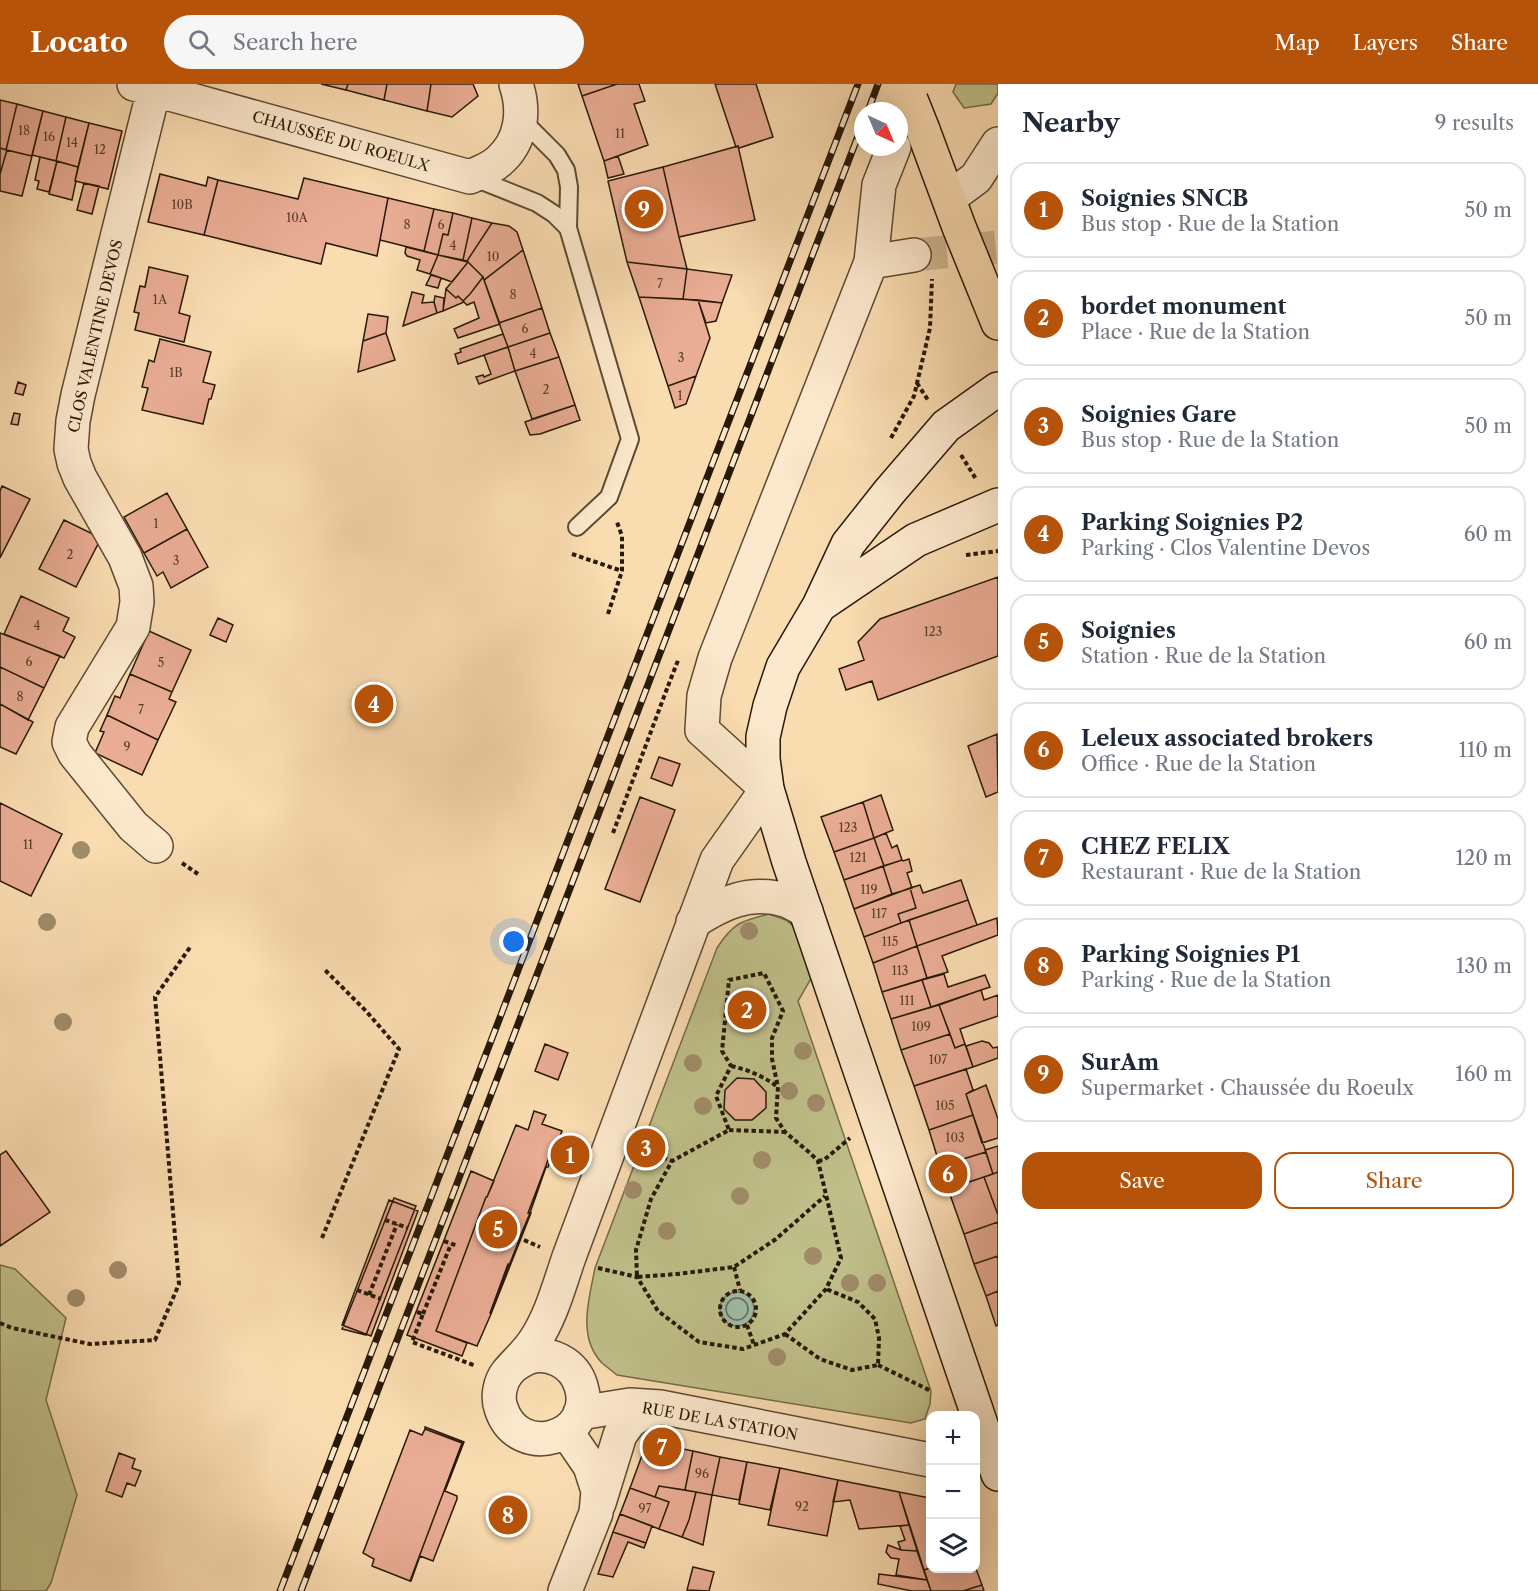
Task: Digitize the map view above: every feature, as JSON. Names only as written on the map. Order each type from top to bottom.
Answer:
[{"type":"main road","points":[[911,89],[911,132],[949,198],[998,323]]},
{"type":"street","points":[[470,177],[500,161],[515,140],[522,120],[520,96],[516,84]]},
{"type":"street","name":"CHAUSSÉE DU ROEULX","points":[[144,86],[470,177]]},
{"type":"street","name":"CLOS VALENTINE DEVOS","points":[[144,86],[78,394],[71,449],[80,478],[132,573],[137,602],[133,627],[72,727],[69,742],[75,754],[126,818],[156,846]]},
{"type":"street","points":[[949,198],[976,178],[998,144]]},
{"type":"street","points":[[767,789],[702,730],[704,696],[715,658],[871,262],[879,185],[890,156]]},
{"type":"street","points":[[871,262],[923,262]]},
{"type":"street","points":[[987,1460],[789,862],[767,789],[763,737],[783,667],[819,606],[848,544],[946,426],[998,389]]},
{"type":"street","points":[[819,606],[916,540],[997,505]]},
{"type":"street","name":"RUE DE LA STATION","points":[[767,789],[717,860],[550,1312],[533,1343],[505,1376],[500,1389],[499,1404],[504,1418],[513,1429],[525,1437],[540,1440],[554,1437],[573,1422],[630,1405],[660,1407],[926,1459]]},
{"type":"street","points":[[693,922],[735,899],[762,896],[786,900],[806,911]]},
{"type":"street","name":"RUE DE LA STATION","points":[[550,1312],[549,1347],[555,1358]]},
{"type":"street","points":[[515,1365],[527,1358],[541,1355],[567,1364],[576,1374],[582,1387],[583,1401],[573,1422],[595,1478],[598,1491],[596,1513]]},
{"type":"street","points":[[565,1591],[596,1513],[620,1435],[630,1421],[660,1407]]},
{"type":"lane","points":[[522,120],[557,155],[566,170],[569,187],[568,228],[630,439],[609,498],[577,527]]},
{"type":"lane","points":[[470,177],[537,204],[554,214],[568,228]]},
{"type":"path","points":[[888,444],[914,396],[930,328],[923,262]]},
{"type":"path","points":[[946,426],[997,505]]},
{"type":"path","points":[[608,614],[622,571],[622,536],[609,498]]},
{"type":"path","points":[[963,555],[998,551]]},
{"type":"path","points":[[572,554],[622,571]]},
{"type":"path","points":[[671,681],[681,651]]},
{"type":"path","points":[[613,833],[668,686]]},
{"type":"path","points":[[0,1323],[12,1328],[90,1344],[155,1340],[179,1284],[155,997],[190,946]]},
{"type":"path","points":[[322,1238],[399,1049],[366,1011],[325,970]]},
{"type":"path","points":[[778,1087],[763,1076],[731,1066],[722,1051],[729,980],[764,973],[783,1011],[772,1038],[772,1059],[778,1087],[776,1118],[785,1132],[818,1161],[841,1258],[826,1289],[785,1334],[743,1349],[699,1342],[658,1311],[637,1277],[636,1250],[651,1199],[672,1161],[729,1130],[785,1132]]},
{"type":"path","points":[[729,1130],[716,1096],[731,1066]]},
{"type":"path","points":[[640,1148],[672,1161]]},
{"type":"path","points":[[524,1240],[595,1268],[637,1277],[734,1267],[776,1239],[825,1196]]},
{"type":"path","points":[[385,1220],[408,1228]]},
{"type":"path","points":[[369,1295],[397,1224]]},
{"type":"path","points":[[444,1241],[458,1246]]},
{"type":"path","points":[[420,1345],[412,1342],[451,1244]]},
{"type":"path","points":[[734,1267],[740,1290]]},
{"type":"path","points":[[826,1289],[858,1302],[875,1319],[879,1338],[878,1365]]},
{"type":"path","points":[[357,1290],[381,1299]]},
{"type":"path","points":[[740,1290],[751,1295],[756,1305],[755,1317],[747,1325],[735,1327],[724,1320],[720,1309],[724,1297],[734,1291],[740,1290]]},
{"type":"path","points":[[417,1312],[423,1314]]},
{"type":"path","points":[[747,1325],[754,1345]]},
{"type":"path","points":[[785,1334],[820,1359],[852,1370],[878,1365],[931,1391]]},
{"type":"green space","points":[[956,84],[998,84],[998,93],[991,104],[964,108],[953,92]]},
{"type":"green space","points":[[769,914],[786,920],[805,936],[816,970],[798,1001],[931,1391],[925,1419],[911,1423],[617,1375],[602,1363],[594,1353],[590,1342],[587,1317],[595,1268],[717,948],[733,928],[751,919]]},
{"type":"green space","points":[[0,1265],[15,1269],[66,1318],[46,1400],[77,1495],[51,1583],[46,1591],[0,1591]]},
{"type":"water","points":[[737,1292],[749,1297],[754,1309],[749,1321],[737,1326],[725,1321],[720,1309],[725,1297]]},
{"type":"building","points":[[321,84],[348,84],[346,90]]},
{"type":"building","points":[[348,84],[387,84],[384,100],[346,90]]},
{"type":"building","points":[[387,84],[431,84],[427,111],[384,100]]},
{"type":"building","points":[[431,84],[473,84],[478,96],[452,117],[427,111]]},
{"type":"building","points":[[578,84],[617,84],[582,96]]},
{"type":"building","points":[[617,84],[639,84],[645,101],[634,104],[648,145],[604,161],[582,96]]},
{"type":"building","points":[[715,84],[756,84],[773,137],[736,147]]},
{"type":"building","points":[[0,100],[17,104],[6,150],[0,148]]},
{"type":"building","points":[[17,104],[43,111],[32,156],[6,150]]},
{"type":"building","points":[[43,111],[66,117],[56,161],[32,155]]},
{"type":"building","points":[[66,117],[89,123],[78,167],[56,161]]},
{"type":"building","points":[[89,123],[122,131],[108,189],[75,181]]},
{"type":"building","points":[[738,146],[755,220],[679,237],[663,167]]},
{"type":"building","points":[[0,148],[7,150],[0,174]]},
{"type":"building","points":[[7,150],[32,156],[22,196],[0,191],[0,174]]},
{"type":"building","points":[[618,156],[624,174],[608,178],[604,161]]},
{"type":"building","points":[[40,157],[57,161],[49,192],[37,189],[39,181],[35,180]]},
{"type":"building","points":[[57,161],[78,167],[72,200],[49,194]]},
{"type":"building","points":[[663,167],[687,269],[627,262],[608,181]]},
{"type":"building","points":[[160,174],[206,186],[208,177],[218,180],[204,235],[148,222]]},
{"type":"building","points":[[304,178],[388,198],[377,256],[326,243],[321,264],[204,235],[218,180],[298,199]]},
{"type":"building","points":[[84,183],[99,186],[92,214],[77,210]]},
{"type":"building","points":[[388,198],[434,209],[424,251],[380,240]]},
{"type":"building","points":[[434,209],[453,213],[448,235],[443,234],[438,255],[424,251]]},
{"type":"building","points":[[453,213],[472,218],[463,260],[438,255],[443,234],[448,235]]},
{"type":"building","points":[[472,218],[492,223],[467,261],[463,260]]},
{"type":"building","points":[[492,223],[509,226],[517,232],[523,250],[484,280],[467,261]]},
{"type":"building","points":[[406,247],[438,255],[430,274],[417,270],[420,260],[407,256]]},
{"type":"building","points":[[523,250],[542,308],[499,323],[484,280]]},
{"type":"building","points":[[438,255],[468,262],[452,282],[430,274]]},
{"type":"building","points":[[468,262],[483,277],[463,301],[446,289]]},
{"type":"building","points":[[627,262],[687,269],[683,299],[639,297]]},
{"type":"building","points":[[149,267],[188,276],[179,313],[190,316],[184,342],[135,330],[139,313],[134,312],[140,286],[145,287]]},
{"type":"building","points":[[687,269],[732,275],[722,303],[683,299]]},
{"type":"building","points":[[431,275],[441,278],[438,288],[426,285]]},
{"type":"building","points":[[483,277],[500,324],[458,338],[454,329],[479,318],[474,302],[467,305],[463,301]]},
{"type":"building","points":[[446,289],[464,302],[443,311]]},
{"type":"building","points":[[412,292],[424,295],[422,303],[434,302],[437,313],[403,326]]},
{"type":"building","points":[[435,296],[444,298],[443,311],[437,313],[434,302]]},
{"type":"building","points":[[639,297],[698,300],[710,338],[696,376],[668,386]]},
{"type":"building","points":[[698,300],[722,303],[716,321],[706,323]]},
{"type":"building","points":[[542,308],[550,333],[508,347],[499,323]]},
{"type":"building","points":[[368,314],[388,317],[386,333],[363,341]]},
{"type":"building","points":[[386,333],[395,360],[358,372],[363,341]]},
{"type":"building","points":[[550,333],[559,357],[515,371],[508,347]]},
{"type":"building","points":[[503,334],[508,347],[458,364],[455,354],[461,352],[460,349]]},
{"type":"building","points":[[160,339],[211,352],[203,382],[215,385],[203,424],[142,410],[148,388],[142,387],[149,360],[154,362]]},
{"type":"building","points":[[508,347],[515,371],[479,384],[476,377],[491,374],[484,355]]},
{"type":"building","points":[[559,357],[575,405],[532,419],[515,371]]},
{"type":"building","points":[[696,376],[686,404],[675,408],[668,386]]},
{"type":"building","points":[[18,382],[26,385],[23,395],[15,393]]},
{"type":"building","points":[[575,405],[580,420],[540,434],[530,435],[525,422]]},
{"type":"building","points":[[14,413],[20,414],[18,425],[11,424]]},
{"type":"building","points":[[2,486],[30,499],[0,558],[0,491]]},
{"type":"building","points":[[167,493],[187,529],[144,553],[124,517]]},
{"type":"building","points":[[64,520],[101,538],[76,587],[39,569]]},
{"type":"building","points":[[187,529],[208,567],[171,588],[163,572],[157,576],[144,553]]},
{"type":"building","points":[[998,577],[998,656],[878,700],[872,681],[846,690],[839,669],[864,660],[858,642],[880,619]]},
{"type":"building","points":[[21,596],[69,618],[63,631],[75,637],[64,658],[4,634]]},
{"type":"building","points":[[218,618],[233,625],[226,642],[210,635]]},
{"type":"building","points":[[149,631],[191,650],[172,692],[130,674]]},
{"type":"building","points":[[0,633],[60,656],[44,688],[0,667]]},
{"type":"building","points":[[0,667],[44,688],[28,720],[0,704]]},
{"type":"building","points":[[130,674],[172,692],[169,699],[176,702],[158,740],[107,715],[115,696],[120,698]]},
{"type":"building","points":[[0,704],[33,722],[16,754],[0,747]]},
{"type":"building","points":[[107,715],[158,740],[142,775],[95,753],[104,732],[100,731]]},
{"type":"building","points":[[997,734],[998,792],[986,797],[968,746]]},
{"type":"building","points":[[659,757],[680,764],[672,786],[651,778]]},
{"type":"building","points":[[881,795],[893,830],[874,838],[863,802]]},
{"type":"building","points":[[640,797],[675,810],[640,902],[605,889]]},
{"type":"building","points":[[863,802],[874,838],[834,852],[821,817]]},
{"type":"building","points":[[0,803],[62,834],[31,896],[0,881]]},
{"type":"building","points":[[886,833],[892,848],[897,845],[902,860],[884,866],[874,838]]},
{"type":"building","points":[[874,838],[884,866],[844,880],[834,852]]},
{"type":"building","points":[[909,859],[912,871],[907,873],[912,888],[892,894],[883,866]]},
{"type":"building","points":[[883,866],[892,894],[854,909],[844,880]]},
{"type":"building","points":[[961,880],[968,900],[901,923],[898,914],[916,908],[910,888],[920,885],[923,893]]},
{"type":"building","points":[[910,888],[916,908],[898,914],[901,923],[864,937],[854,909]]},
{"type":"building","points":[[968,900],[977,925],[917,946],[909,920]]},
{"type":"building","points":[[997,918],[998,935],[942,956],[948,972],[927,978],[917,946]]},
{"type":"building","points":[[909,920],[917,946],[873,963],[864,937]]},
{"type":"building","points":[[917,946],[927,978],[882,992],[873,963]]},
{"type":"building","points":[[944,974],[948,987],[985,975],[990,987],[931,1007],[922,980]]},
{"type":"building","points":[[922,980],[931,1007],[891,1019],[882,992]]},
{"type":"building","points":[[981,990],[984,1000],[998,995],[998,1016],[960,1029],[965,1044],[955,1048],[939,1005]]},
{"type":"building","points":[[939,1005],[950,1034],[901,1050],[891,1019]]},
{"type":"building","points":[[950,1034],[955,1048],[965,1044],[973,1067],[914,1086],[901,1050]]},
{"type":"building","points":[[982,1041],[989,1043],[993,1048],[998,1047],[998,1058],[973,1067],[966,1046]]},
{"type":"building","points":[[545,1044],[568,1053],[558,1080],[535,1071]]},
{"type":"building","points":[[966,1069],[973,1090],[966,1094],[973,1115],[929,1130],[914,1086]]},
{"type":"building","points":[[737,1078],[754,1079],[766,1092],[766,1108],[752,1120],[735,1120],[724,1109],[725,1090]]},
{"type":"building","points":[[986,1085],[998,1119],[998,1138],[982,1143],[966,1094]]},
{"type":"building","points":[[534,1111],[546,1115],[542,1124],[562,1131],[552,1156],[550,1155],[528,1213],[530,1213],[477,1346],[436,1331],[486,1197],[516,1125],[528,1130]]},
{"type":"building","points":[[973,1115],[986,1152],[940,1166],[929,1130]]},
{"type":"building","points":[[562,1131],[548,1167],[546,1167],[530,1213],[528,1213],[550,1155],[552,1156]]},
{"type":"building","points":[[998,1146],[998,1172],[993,1174],[985,1150]]},
{"type":"building","points":[[6,1151],[50,1212],[0,1246],[0,1155]]},
{"type":"building","points":[[986,1152],[993,1174],[948,1189],[940,1166]]},
{"type":"building","points":[[471,1171],[494,1181],[436,1331],[467,1343],[462,1356],[407,1335]]},
{"type":"building","points":[[998,1172],[998,1215],[984,1177]]},
{"type":"building","points":[[984,1177],[998,1215],[998,1222],[964,1234],[948,1189]]},
{"type":"building","points":[[394,1198],[416,1206],[366,1335],[342,1329]]},
{"type":"building","points":[[389,1200],[418,1211],[371,1336],[342,1325]]},
{"type":"building","points":[[531,1213],[491,1314],[490,1313]]},
{"type":"building","points":[[998,1222],[998,1256],[974,1264],[964,1234]]},
{"type":"building","points":[[998,1256],[998,1291],[986,1296],[974,1264]]},
{"type":"building","points":[[998,1291],[998,1325],[996,1326],[986,1296]]},
{"type":"building","points":[[425,1427],[464,1442],[445,1491],[457,1496],[457,1499],[433,1561],[420,1556],[410,1581],[462,1443],[425,1429]]},
{"type":"building","points":[[425,1429],[462,1443],[410,1581],[372,1566],[374,1559],[363,1553],[410,1430],[422,1435]]},
{"type":"building","points":[[655,1443],[693,1451],[685,1490],[659,1486],[655,1497],[630,1488],[644,1450]]},
{"type":"building","points":[[693,1451],[720,1457],[712,1495],[685,1490]]},
{"type":"building","points":[[119,1453],[135,1459],[132,1468],[141,1471],[135,1486],[127,1483],[122,1497],[106,1491]]},
{"type":"building","points":[[720,1457],[747,1462],[739,1500],[712,1495]]},
{"type":"building","points":[[747,1462],[780,1468],[770,1510],[739,1504]]},
{"type":"building","points":[[780,1468],[838,1480],[827,1536],[768,1525]]},
{"type":"building","points":[[838,1480],[899,1492],[909,1525],[859,1529],[850,1500],[833,1502]]},
{"type":"building","points":[[659,1486],[696,1492],[682,1537],[659,1529],[669,1502],[655,1497]]},
{"type":"building","points":[[630,1488],[669,1502],[659,1529],[620,1514]]},
{"type":"building","points":[[696,1492],[712,1495],[703,1545],[682,1537]]},
{"type":"building","points":[[899,1492],[926,1497],[926,1569],[924,1570]]},
{"type":"building","points":[[620,1514],[652,1526],[646,1543],[613,1532]]},
{"type":"building","points":[[909,1525],[917,1551],[901,1550],[898,1542],[905,1540],[900,1526]]},
{"type":"building","points":[[613,1532],[646,1543],[644,1548],[628,1542],[613,1577],[598,1574]]},
{"type":"building","points":[[888,1545],[901,1550],[917,1551],[927,1580],[896,1575],[899,1559],[891,1558],[886,1552]]},
{"type":"building","points":[[693,1567],[714,1572],[709,1591],[687,1590]]},
{"type":"building","points":[[926,1569],[926,1573],[978,1573],[982,1585],[963,1591],[931,1591],[924,1570]]},
{"type":"building","points":[[879,1574],[927,1580],[931,1591],[912,1591],[878,1584]]},
{"type":"building","points":[[982,1585],[984,1591],[963,1591]]},
{"type":"tunnel","points":[[914,255],[998,247]]},
{"type":"railway","points":[[280,1591],[858,84]]},
{"type":"railway","points":[[871,102],[878,84]]},
{"type":"railway","points":[[301,1591],[854,147]]},
{"type":"place","name":"SurAm","points":[[644,209]]},
{"type":"place","name":"Parking Soignies P2","points":[[374,704]]},
{"type":"place","name":"bordet monument","points":[[747,1010]]},
{"type":"place","name":"Soignies Gare","points":[[646,1148]]},
{"type":"place","name":"Soignies SNCB","points":[[570,1155]]},
{"type":"place","name":"Leleux associated brokers","points":[[948,1174]]},
{"type":"place","name":"Soignies","points":[[498,1229]]},
{"type":"place","name":"CHEZ FELIX","points":[[662,1447]]},
{"type":"place","name":"Parking Soignies P1","points":[[508,1515]]}]
